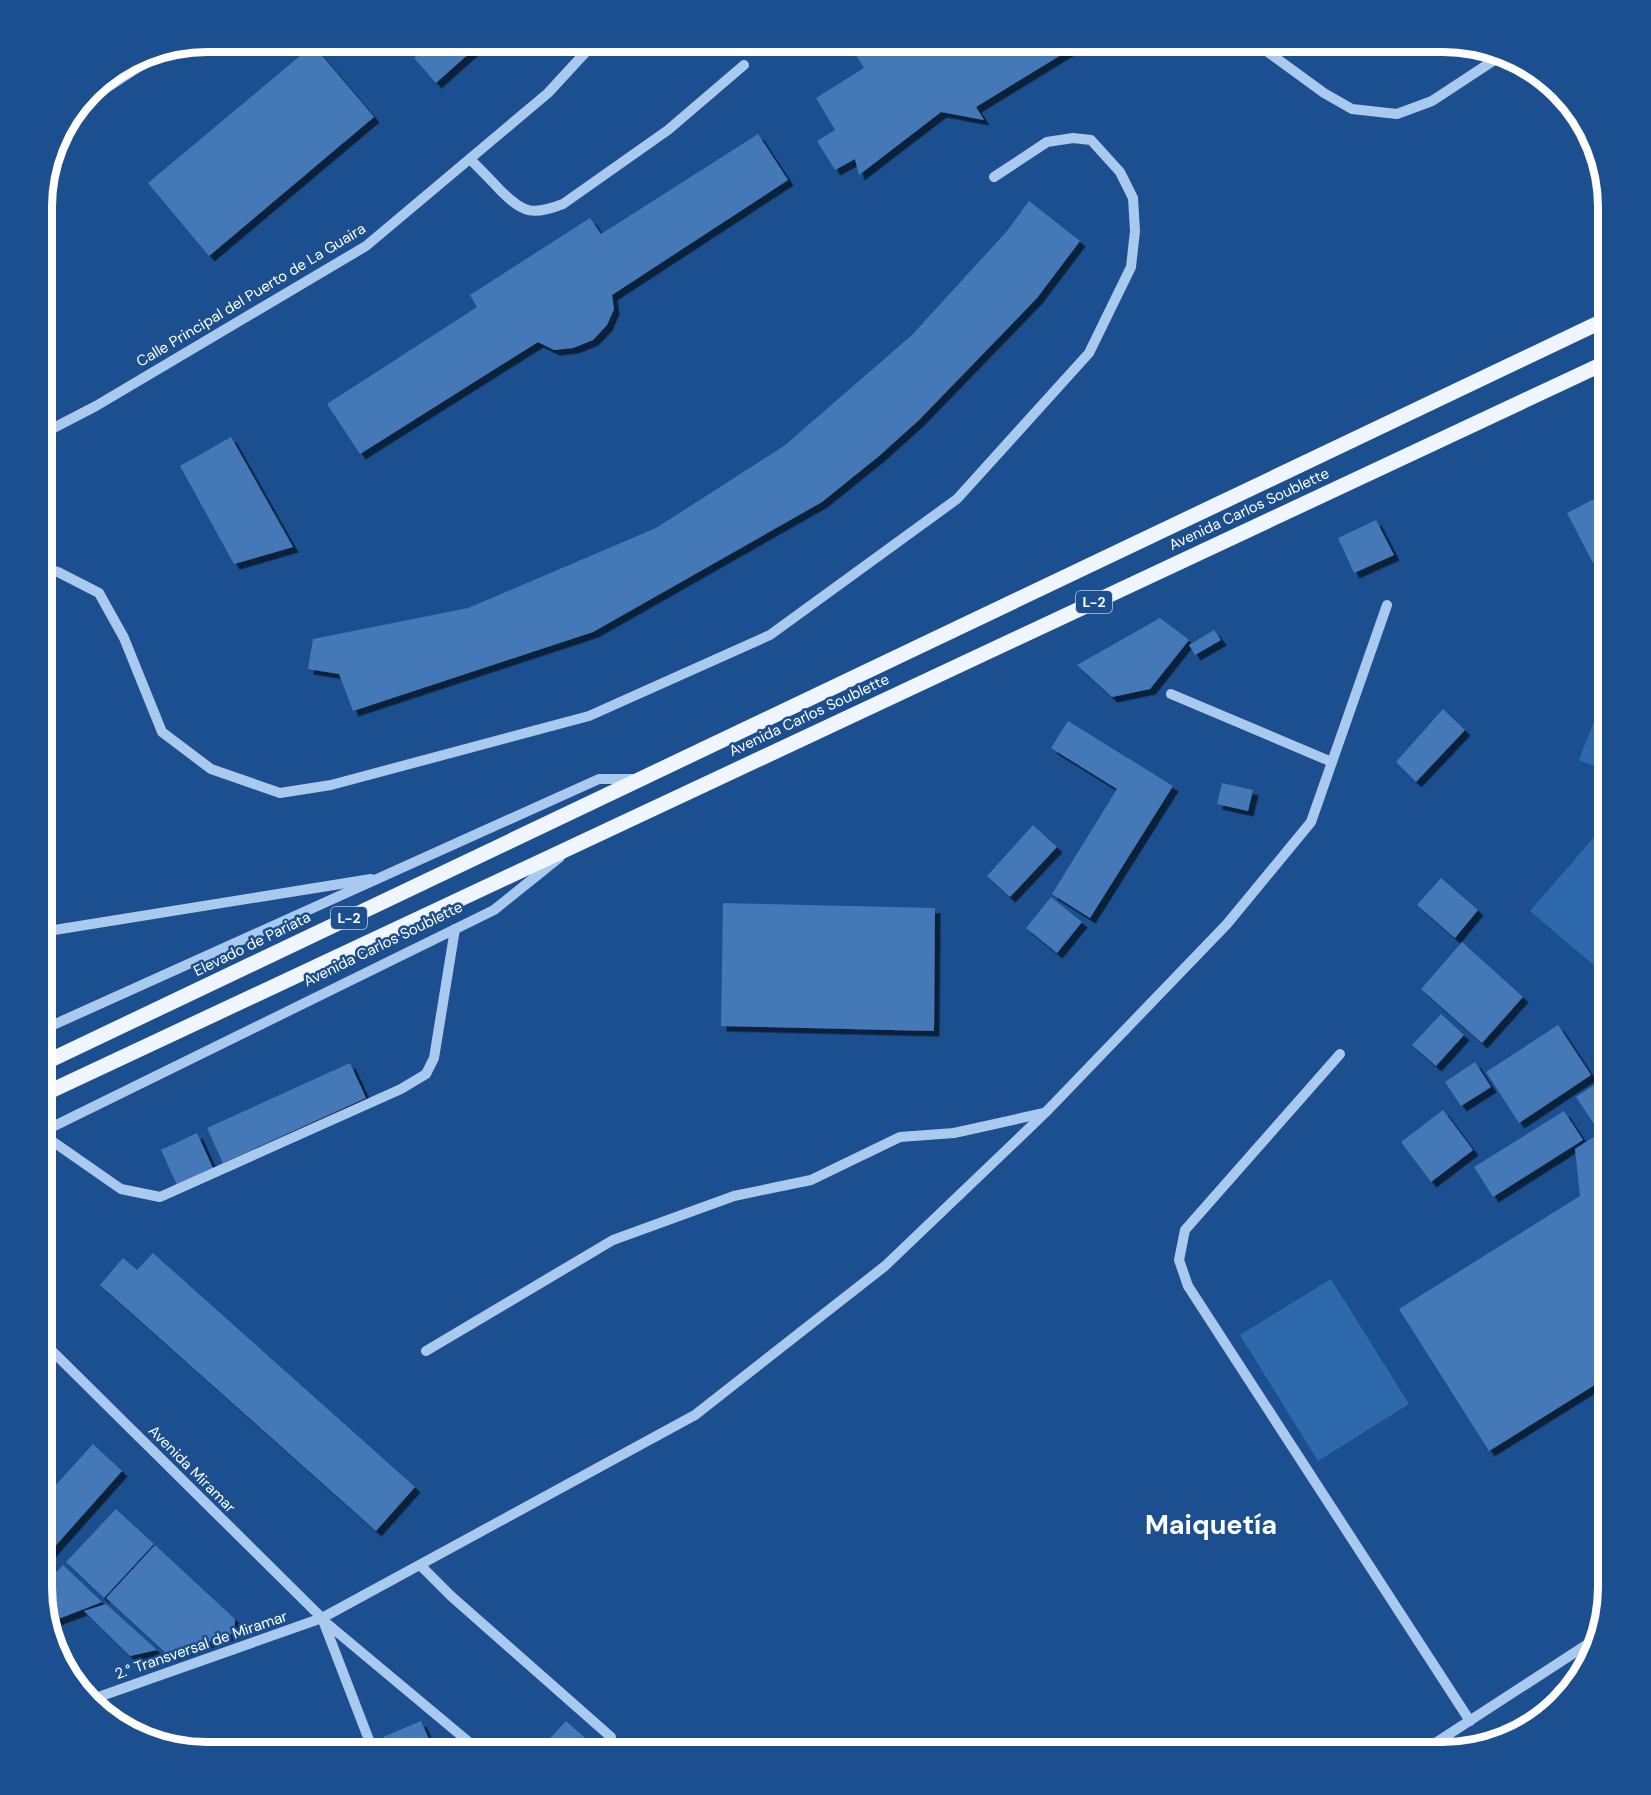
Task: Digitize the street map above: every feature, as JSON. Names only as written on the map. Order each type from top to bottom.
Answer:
[{"type":"main road","name":"Avenida Carlos Soublette","points":[[639,778],[1598,323]]},
{"type":"main road","name":"Avenida Carlos Soublette","points":[[579,842],[1598,367]]},
{"type":"main road","name":"Elevado de Pariata","points":[[52,1060],[639,778]]},
{"type":"main road","name":"L-2","points":[[52,1090],[579,842]]},
{"type":"street","name":"Calle Principal del Puerto de La Guaira","points":[[53,428],[96,406],[366,246],[548,93],[585,53]]},
{"type":"street","points":[[1269,53],[1324,93],[1352,109],[1397,114],[1432,101],[1493,61]]},
{"type":"street","points":[[470,159],[516,206],[533,211],[549,210],[563,204],[668,130],[744,65]]},
{"type":"street","points":[[53,570],[99,593],[124,638],[162,732],[211,769],[280,793],[331,785],[589,716],[770,634],[948,506],[957,499],[1089,353],[1131,267],[1135,231],[1133,198],[1120,172],[1091,140],[1073,138],[1047,142],[994,177]]},
{"type":"street","name":"2.° Transversal de Miramar","points":[[98,1697],[322,1618],[695,1415],[885,1266],[1044,1113],[1234,915],[1311,822],[1388,605]]},
{"type":"street","points":[[1171,694],[1332,762]]},
{"type":"street","name":"Avenida Carlos Soublette","points":[[52,1025],[599,779],[639,778]]},
{"type":"street","name":"Avenida Carlos Soublette","points":[[52,1128],[494,910],[579,842]]},
{"type":"street","points":[[52,930],[384,877]]},
{"type":"street","points":[[52,1140],[121,1189],[160,1197],[401,1089],[426,1074],[434,1058],[455,929]]},
{"type":"street","points":[[1340,1054],[1185,1230],[1179,1260],[1188,1286],[1470,1721]]},
{"type":"street","points":[[426,1351],[613,1240],[734,1196],[811,1180],[900,1137],[954,1133],[1044,1113]]},
{"type":"street","name":"Avenida Miramar","points":[[52,1351],[322,1618],[469,1742]]},
{"type":"street","points":[[420,1565],[451,1596],[611,1737]]},
{"type":"street","name":"Avenida Miramar","points":[[322,1618],[370,1742]]},
{"type":"street","points":[[1437,1742],[1588,1644]]},
{"type":"shaded area","points":[[1598,711],[1598,768],[1579,760]]},
{"type":"shaded area","points":[[1598,833],[1598,969],[1530,911]]},
{"type":"shaded area","points":[[1331,1279],[1409,1404],[1318,1461],[1240,1335]]},
{"type":"building","points":[[303,53],[320,53],[374,117],[209,256],[148,183]]},
{"type":"building","points":[[420,53],[470,53],[436,83],[414,58]]},
{"type":"building","points":[[855,53],[1064,53],[976,107],[984,120],[941,112],[859,175],[855,159],[835,170],[817,141],[835,130],[816,98],[864,68]]},
{"type":"building","points":[[758,134],[788,180],[612,295],[614,309],[607,325],[593,340],[573,348],[554,350],[538,342],[360,454],[327,404],[477,307],[470,295],[590,218],[601,234]]},
{"type":"building","points":[[1029,201],[1080,241],[1037,298],[919,420],[822,502],[593,632],[353,711],[339,674],[308,669],[313,639],[468,608],[656,528],[784,446],[912,335],[1007,231]]},
{"type":"building","points":[[231,437],[293,547],[234,564],[180,466]]},
{"type":"building","points":[[1596,498],[1598,502],[1598,560],[1593,563],[1567,513]]},
{"type":"building","points":[[1376,520],[1394,555],[1354,573],[1338,538]]},
{"type":"building","points":[[1160,618],[1189,640],[1150,689],[1112,697],[1077,665]]},
{"type":"building","points":[[1214,630],[1221,640],[1195,655],[1189,645]]},
{"type":"building","points":[[1443,709],[1465,730],[1416,782],[1396,762]]},
{"type":"building","points":[[1068,721],[1173,786],[1090,918],[1052,894],[1117,789],[1051,748]]},
{"type":"building","points":[[1222,783],[1253,790],[1248,811],[1217,804]]},
{"type":"building","points":[[1033,825],[1057,847],[1010,897],[987,876]]},
{"type":"building","points":[[1441,878],[1478,910],[1455,938],[1417,905]]},
{"type":"building","points":[[1051,897],[1082,922],[1057,953],[1026,928]]},
{"type":"building","points":[[723,903],[935,908],[934,1031],[721,1026]]},
{"type":"building","points":[[1462,942],[1523,997],[1482,1043],[1421,989]]},
{"type":"building","points":[[1441,1014],[1464,1035],[1436,1066],[1412,1045]]},
{"type":"building","points":[[1558,1025],[1591,1075],[1519,1123],[1486,1072]]},
{"type":"building","points":[[1475,1062],[1491,1087],[1461,1106],[1445,1082]]},
{"type":"building","points":[[350,1063],[366,1098],[223,1163],[207,1128]]},
{"type":"building","points":[[1598,1082],[1598,1130],[1576,1097]]},
{"type":"building","points":[[1443,1110],[1473,1150],[1431,1182],[1401,1142]]},
{"type":"building","points":[[1564,1111],[1583,1140],[1493,1197],[1474,1167]]},
{"type":"building","points":[[197,1133],[213,1168],[177,1185],[161,1150]]},
{"type":"building","points":[[1598,1134],[1598,1383],[1489,1451],[1399,1309],[1580,1196],[1575,1149]]},
{"type":"building","points":[[153,1253],[415,1487],[376,1531],[100,1285],[123,1258],[137,1270]]},
{"type":"building","points":[[93,1444],[122,1471],[52,1550],[52,1489]]},
{"type":"building","points":[[116,1509],[154,1544],[104,1598],[66,1562]]},
{"type":"building","points":[[155,1545],[235,1619],[234,1633],[169,1656],[106,1598]]},
{"type":"building","points":[[63,1565],[102,1602],[56,1620],[52,1577]]},
{"type":"building","points":[[106,1604],[157,1650],[130,1656],[84,1611]]},
{"type":"building","points":[[421,1721],[430,1742],[385,1742],[383,1737]]},
{"type":"building","points":[[566,1721],[590,1742],[546,1742]]},
{"type":"district","name":"Maiquetía","points":[[1211,1525]]}]
